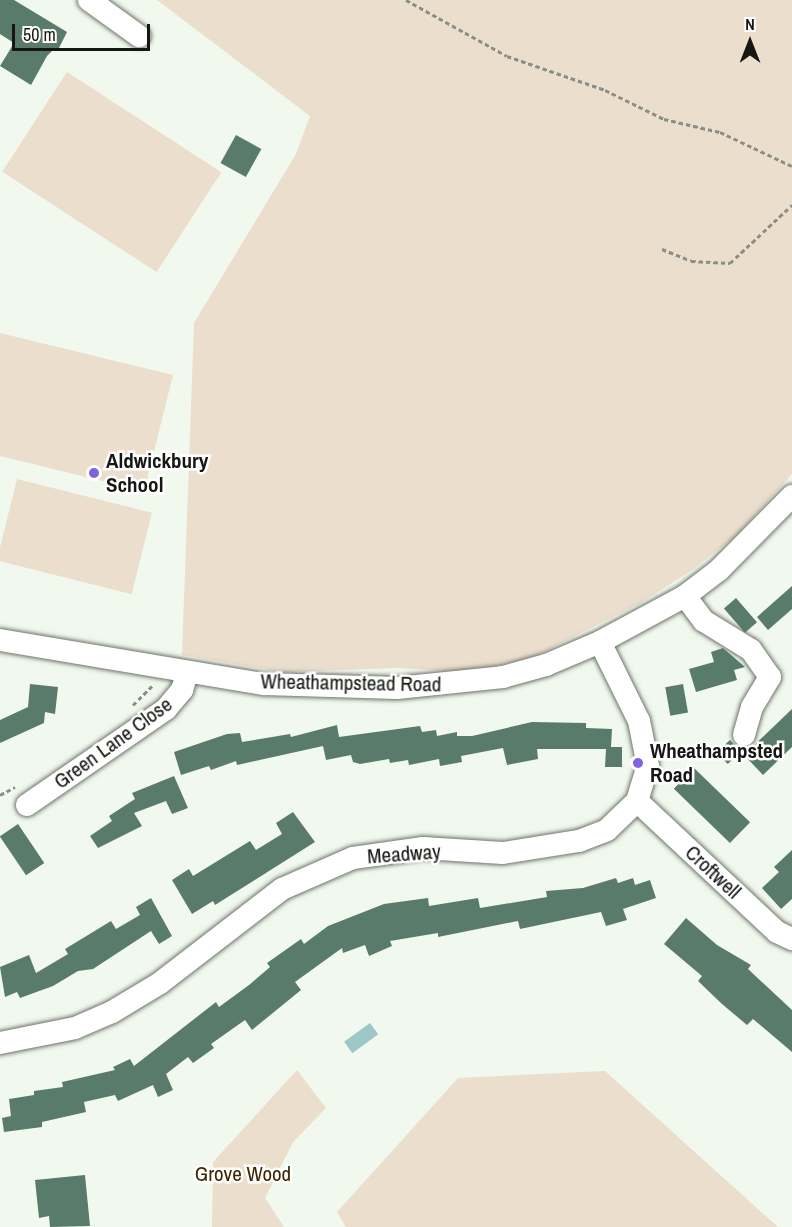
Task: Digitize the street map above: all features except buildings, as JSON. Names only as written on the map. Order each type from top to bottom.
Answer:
[{"type":"street","points":[[89,0],[139,36]]},
{"type":"street","name":"Wheathampstead Road","points":[[0,640],[187,674],[264,684],[397,688],[454,684],[546,665],[600,642],[685,596],[719,570],[792,496]]},
{"type":"street","points":[[685,596],[704,621],[751,650],[770,677],[752,707],[744,735]]},
{"type":"street","name":"Meadway","points":[[0,1043],[75,1028],[112,1012],[160,983],[282,890],[344,861],[403,849],[503,853],[556,846],[607,830],[637,801],[648,766],[646,742],[600,642]]},
{"type":"street","name":"Green Lane Close","points":[[27,805],[166,709],[182,690],[187,674]]},
{"type":"street","name":"Croftwell","points":[[637,801],[777,932],[792,939]]},
{"type":"path","points":[[406,0],[507,56],[605,90],[664,119],[720,132],[792,166]]},
{"type":"path","points":[[662,249],[691,261],[730,263],[792,205]]},
{"type":"green space","points":[[157,0],[792,0],[792,474],[737,535],[692,570],[639,604],[533,657],[470,672],[397,668],[283,672],[182,655],[194,323],[296,154],[310,116]]},
{"type":"green space","points":[[67,72],[221,172],[157,272],[2,172]]},
{"type":"green space","points":[[0,333],[173,375],[144,491],[0,456]]},
{"type":"green space","points":[[17,479],[152,513],[132,594],[0,561],[0,547]]},
{"type":"green space","name":"Grove Wood","points":[[297,1070],[326,1108],[293,1142],[265,1198],[284,1227],[212,1227],[213,1162]]},
{"type":"green space","points":[[605,1071],[778,1227],[346,1227],[337,1212],[458,1078]]},
{"type":"water","points":[[370,1023],[378,1034],[352,1053],[344,1042]]},
{"type":"place","name":"Aldwickbury School","points":[[94,473]]},
{"type":"place","name":"Wheathampsted Road","points":[[638,763]]}]
